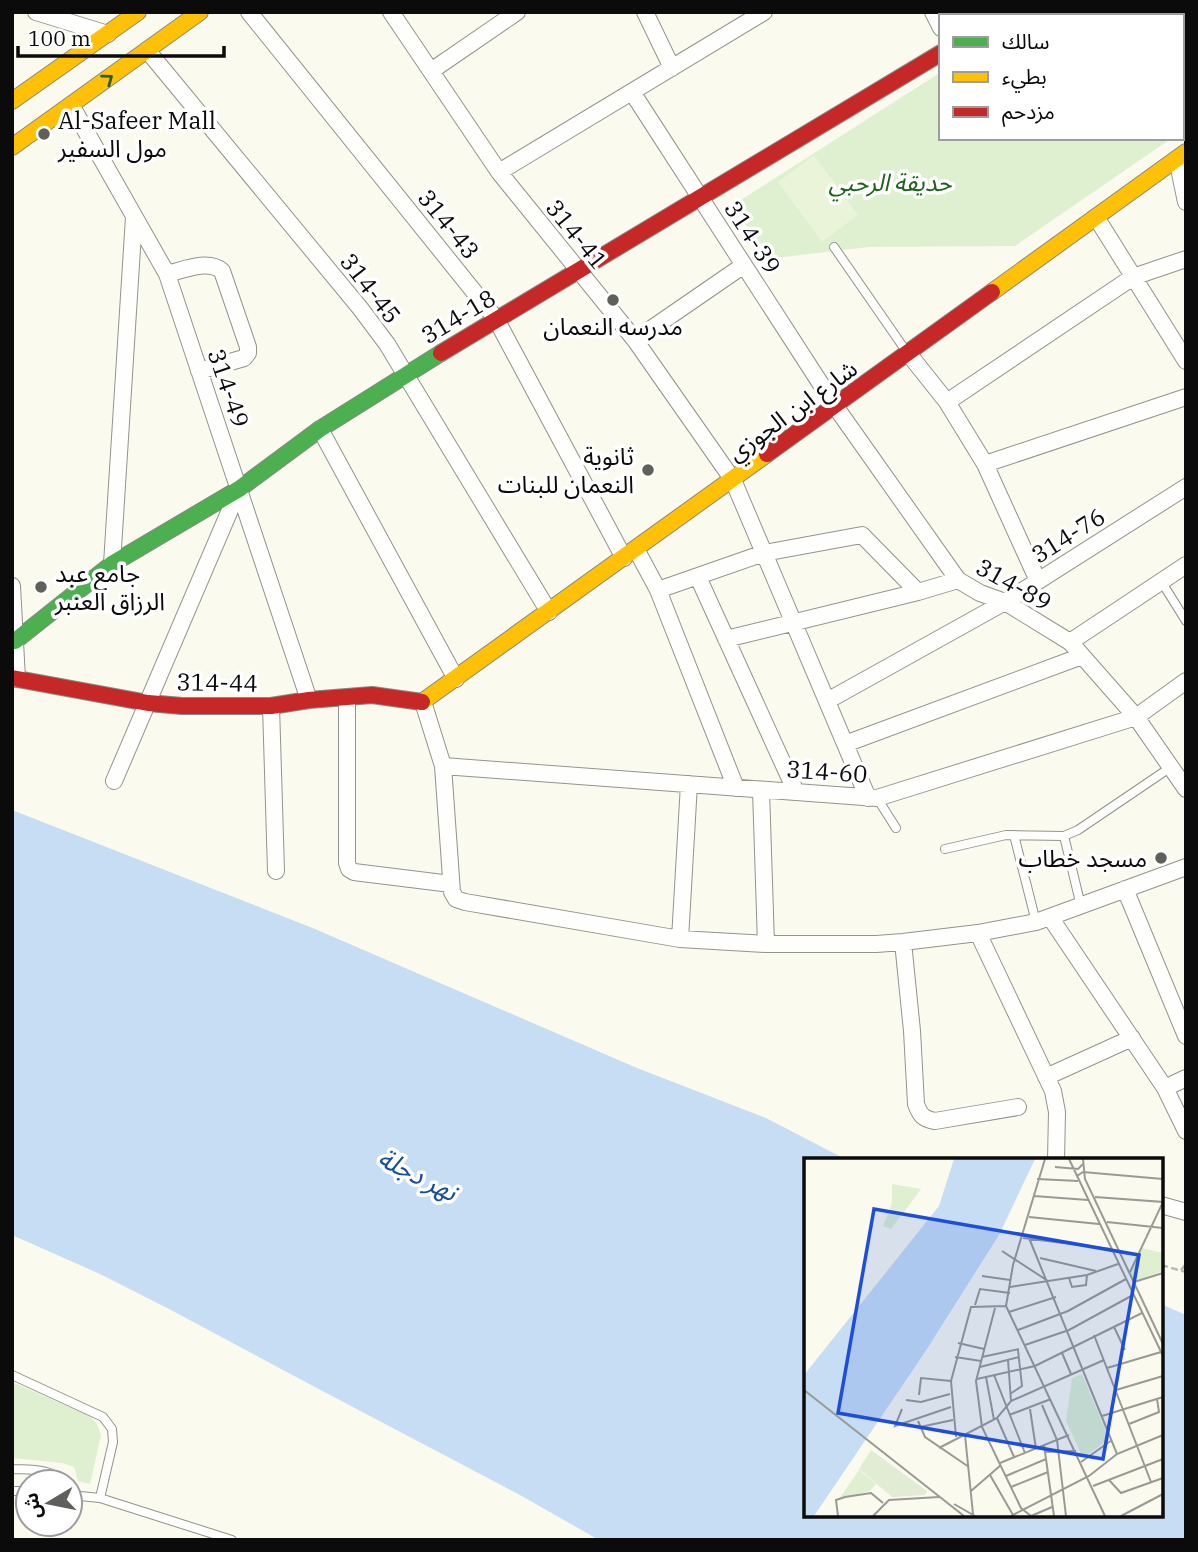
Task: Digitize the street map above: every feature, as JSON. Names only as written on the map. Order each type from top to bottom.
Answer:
[{"type":"street","points":[[36,12],[108,34]]},
{"type":"street","points":[[12,101],[138,12]]},
{"type":"street","points":[[12,147],[200,12]]},
{"type":"street","name":"314-43","points":[[249,12],[496,319],[630,554],[659,590],[736,788]]},
{"type":"street","name":"314-41","points":[[391,12],[499,172],[635,340],[733,480],[845,744],[872,798]]},
{"type":"street","points":[[431,71],[517,12]]},
{"type":"street","points":[[645,12],[672,68]]},
{"type":"street","points":[[499,172],[764,12]]},
{"type":"street","name":"314-45","points":[[147,50],[387,344],[549,612]]},
{"type":"street","name":"314-18","points":[[15,641],[112,564],[239,489],[320,429],[405,374],[939,54]]},
{"type":"street","name":"314-39","points":[[632,92],[835,407]]},
{"type":"street","name":"314-49","points":[[71,105],[167,274],[309,701]]},
{"type":"street","points":[[1181,156],[1186,202]]},
{"type":"street","name":"شارع ابن الجوزي","points":[[423,702],[1181,156]]},
{"type":"street","points":[[112,564],[134,215]]},
{"type":"street","points":[[1096,218],[1133,277],[1181,344],[1186,361]]},
{"type":"street","points":[[947,402],[1133,277],[1186,260]]},
{"type":"street","points":[[167,274],[208,264],[222,271],[248,347],[248,354],[244,358],[199,371]]},
{"type":"street","points":[[635,340],[744,265]]},
{"type":"street","points":[[908,354],[947,402],[985,464],[1038,581]]},
{"type":"street","points":[[985,464],[1186,397]]},
{"type":"street","name":"314-89","points":[[835,407],[958,580],[979,593],[1005,602],[1070,642],[1136,717],[1186,789]]},
{"type":"street","points":[[320,429],[456,679]]},
{"type":"street","name":"314-76","points":[[827,701],[1005,602],[1186,487]]},
{"type":"street","points":[[114,781],[239,489]]},
{"type":"street","points":[[659,590],[764,553],[862,536],[918,593]]},
{"type":"street","points":[[1070,642],[1186,565]]},
{"type":"street","points":[[698,577],[796,792]]},
{"type":"street","points":[[726,639],[918,593],[958,580]]},
{"type":"street","points":[[12,586],[15,678]]},
{"type":"street","points":[[845,744],[1082,656]]},
{"type":"street","name":"314-44","points":[[15,678],[148,703],[182,706],[271,706],[372,695],[423,702]]},
{"type":"street","name":"314-60","points":[[443,766],[872,798],[1136,717],[1186,681]]},
{"type":"street","points":[[347,696],[349,870],[354,873],[451,884]]},
{"type":"street","points":[[423,702],[443,766],[452,892],[456,899],[465,902],[680,939],[766,944],[903,943],[978,933],[1043,920],[1186,867]]},
{"type":"street","points":[[271,706],[276,871]]},
{"type":"street","points":[[680,939],[689,784]]},
{"type":"street","points":[[761,790],[766,944]]},
{"type":"street","points":[[1125,889],[1186,1036]]},
{"type":"street","points":[[1043,920],[1132,1038],[1165,1088],[1186,1131]]},
{"type":"street","points":[[978,933],[1056,1100],[1056,1158]]},
{"type":"street","points":[[903,943],[916,1104],[920,1115],[926,1120],[935,1121],[1018,1107]]},
{"type":"street","points":[[1046,1077],[1132,1038]]},
{"type":"street","points":[[1165,1088],[1186,1078]]},
{"type":"street","points":[[1163,1206],[1186,1212]]},
{"type":"lane","points":[[834,247],[908,354]]},
{"type":"lane","points":[[1161,581],[1186,621]]},
{"type":"lane","points":[[945,849],[1006,835],[1064,836],[1078,831],[1171,767]]},
{"type":"lane","points":[[872,798],[896,828]]},
{"type":"lane","points":[[1014,835],[1043,920]]},
{"type":"lane","points":[[1064,836],[1081,905]]},
{"type":"lane","points":[[12,1375],[103,1417],[112,1429],[113,1442],[100,1498]]},
{"type":"lane","points":[[84,1496],[100,1498],[232,1540]]},
{"type":"path","points":[[1181,1270],[1186,1264]]},
{"type":"path","points":[[1163,1266],[1186,1272]]},
{"type":"green space","name":"حديقة الرحبي","points":[[939,73],[939,140],[1169,140],[1015,246],[869,247],[766,259],[733,205]]},
{"type":"green space","points":[[814,155],[858,215],[822,242],[778,182]]},
{"type":"green space","points":[[12,1382],[91,1417],[101,1435],[90,1484],[84,1482],[84,1468],[12,1458]]},
{"type":"water","name":"نهر دجلة","points":[[12,810],[315,929],[637,1068],[766,1118],[843,1158],[804,1158],[804,1517],[1163,1517],[1163,1305],[1186,1315],[1186,1540],[599,1540],[520,1495],[171,1310],[100,1274],[12,1235]]},
{"type":"traffic: fast","points":[[15,641],[112,564],[239,489],[320,429],[441,353]]},
{"type":"traffic: slow","points":[[12,101],[138,12]]},
{"type":"traffic: slow","points":[[12,147],[200,12]]},
{"type":"traffic: slow","points":[[992,292],[1186,152]]},
{"type":"traffic: slow","points":[[422,702],[767,454]]},
{"type":"traffic: jam","points":[[441,353],[939,54]]},
{"type":"traffic: jam","points":[[767,454],[992,292]]},
{"type":"traffic: jam","points":[[12,678],[148,703],[182,706],[271,706],[372,695],[422,702]]},
{"type":"place","name":"Al-Safeer Mall مول السفير","points":[[44,134]]},
{"type":"place","name":"مدرسه النعمان","points":[[613,300]]},
{"type":"place","name":"ثانوية النعمان للبنات","points":[[648,470]]},
{"type":"place","name":"جامع عبد الرزاق العنبر","points":[[41,587]]},
{"type":"place","name":"مسجد خطاب","points":[[1161,858]]}]
